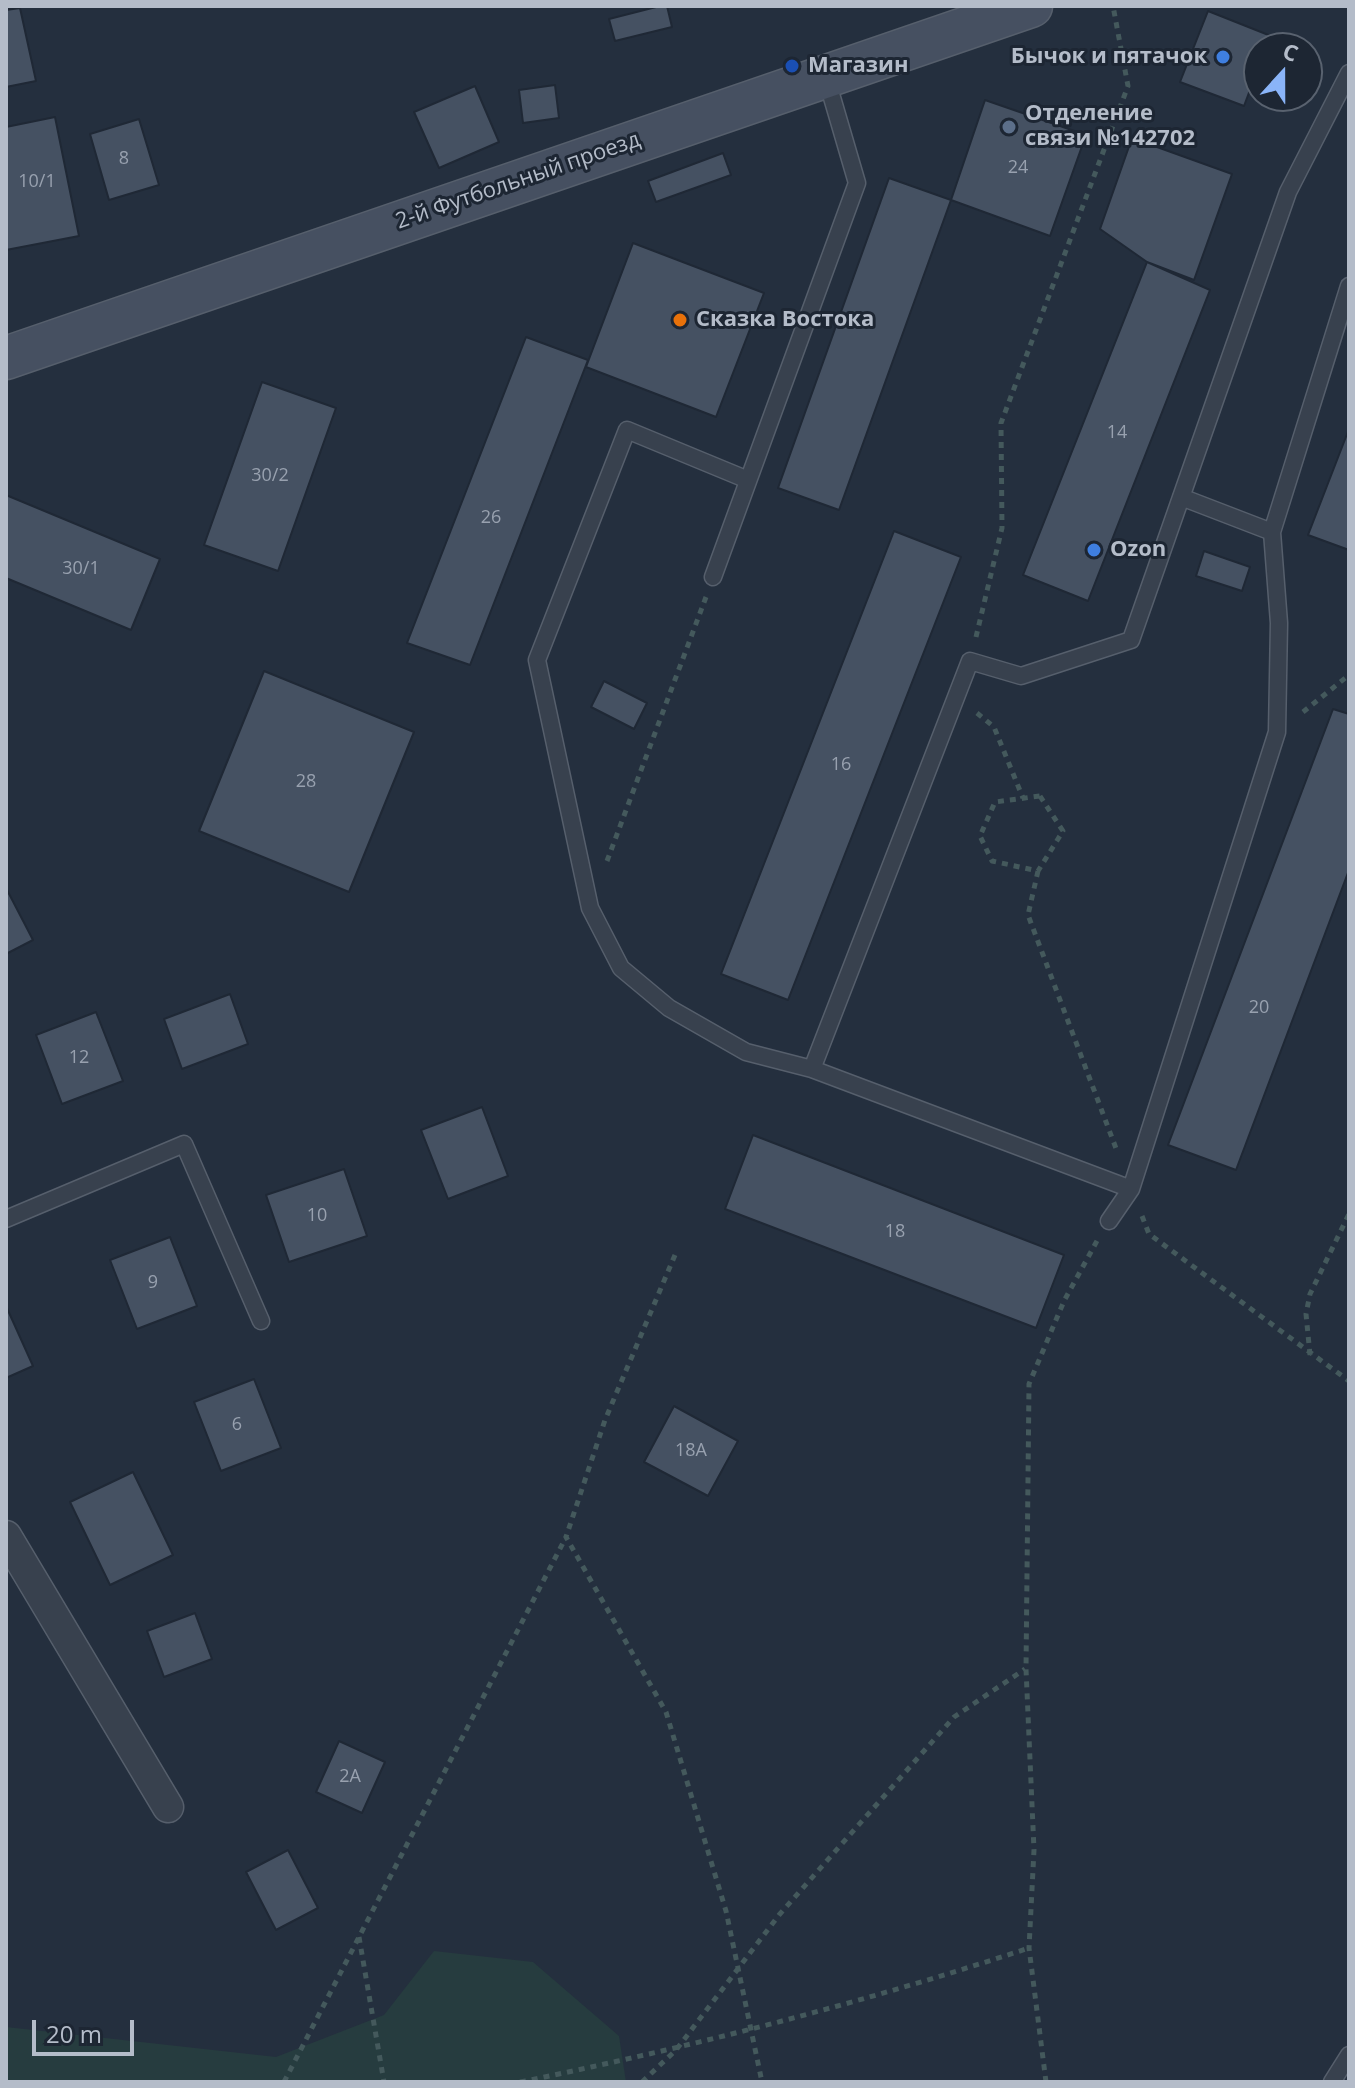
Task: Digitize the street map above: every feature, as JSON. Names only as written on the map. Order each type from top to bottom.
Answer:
[{"type":"street","name":"2-й Футбольный проезд","points":[[6,358],[1031,6]]},
{"type":"street","points":[[6,1536],[168,1807]]},
{"type":"lane","points":[[812,1069],[970,661],[1021,676],[1131,640],[1288,192],[1349,73]]},
{"type":"lane","points":[[713,577],[857,183],[826,76]]},
{"type":"lane","points":[[1109,1221],[1131,1189],[1277,732],[1279,623],[1272,532],[1349,286]]},
{"type":"lane","points":[[748,480],[627,430],[537,660],[590,908],[621,968],[669,1008],[746,1052],[812,1069],[1131,1189]]},
{"type":"lane","points":[[1181,497],[1272,532]]},
{"type":"lane","points":[[6,1219],[184,1144],[261,1321]]},
{"type":"lane","points":[[1332,2082],[1349,2055]]},
{"type":"path","points":[[970,661],[1002,528],[1001,423],[1128,86],[1113,6]]},
{"type":"path","points":[[590,908],[713,577]]},
{"type":"path","points":[[1277,732],[1349,675]]},
{"type":"path","points":[[956,696],[994,727],[1023,798]]},
{"type":"path","points":[[1038,871],[992,861],[980,836],[995,802],[1040,796],[1063,831],[1038,871],[1028,915],[1149,1234],[1349,1381]]},
{"type":"path","points":[[1311,1356],[1306,1314],[1310,1294],[1349,1214]]},
{"type":"path","points":[[1046,2082],[1029,1948],[1034,1850],[1026,1669],[1029,1384],[1064,1301],[1109,1221]]},
{"type":"path","points":[[284,2082],[566,1537],[605,1420],[675,1255]]},
{"type":"path","points":[[566,1537],[666,1712],[726,1911],[762,2082]]},
{"type":"path","points":[[642,2082],[676,2050],[779,1915],[954,1717],[1026,1669]]},
{"type":"path","points":[[359,1937],[384,2082]]},
{"type":"path","points":[[520,2082],[676,2050],[907,1988],[1029,1948]]},
{"type":"green space","points":[[434,1951],[533,1962],[619,2036],[626,2082],[6,2082],[6,2027],[276,2057],[384,2015]]},
{"type":"building","points":[[667,6],[672,27],[615,41],[609,19]]},
{"type":"building","points":[[20,8],[36,81],[6,87],[6,10]]},
{"type":"building","points":[[1208,11],[1261,32],[1243,32],[1243,106],[1180,82]]},
{"type":"building","points":[[555,85],[559,118],[523,123],[519,90]]},
{"type":"building","points":[[475,86],[499,142],[439,168],[414,112]]},
{"type":"building","points":[[985,100],[1086,135],[1050,236],[951,200]]},
{"type":"building","points":[[55,117],[79,236],[6,250],[6,127]]},
{"type":"building","points":[[139,119],[159,185],[109,200],[90,134]]},
{"type":"building","points":[[1132,138],[1232,174],[1194,280],[1147,262],[1100,229]]},
{"type":"building","points":[[723,153],[731,175],[656,202],[648,181]]},
{"type":"building","points":[[889,178],[951,200],[839,510],[778,488]]},
{"type":"building","points":[[633,243],[764,293],[716,417],[586,367]]},
{"type":"building","points":[[1147,262],[1210,290],[1088,601],[1023,575]]},
{"type":"building","points":[[526,337],[588,360],[470,665],[407,643]]},
{"type":"building","points":[[262,382],[336,408],[278,571],[204,545]]},
{"type":"building","points":[[1349,429],[1349,550],[1308,535]]},
{"type":"building","points":[[6,495],[160,559],[131,630],[6,578]]},
{"type":"building","points":[[894,531],[961,557],[788,1000],[721,974]]},
{"type":"building","points":[[1204,551],[1250,567],[1242,591],[1196,576]]},
{"type":"building","points":[[264,671],[414,732],[349,892],[199,831]]},
{"type":"building","points":[[604,681],[647,703],[634,729],[591,707]]},
{"type":"building","points":[[1333,709],[1349,714],[1349,870],[1236,1170],[1168,1145]]},
{"type":"building","points":[[6,888],[33,940],[6,954]]},
{"type":"building","points":[[230,994],[248,1044],[182,1069],[164,1019]]},
{"type":"building","points":[[96,1012],[123,1081],[62,1104],[36,1035]]},
{"type":"building","points":[[482,1107],[508,1176],[448,1199],[421,1130]]},
{"type":"building","points":[[753,1135],[1064,1255],[1036,1328],[725,1209]]},
{"type":"building","points":[[344,1169],[367,1236],[289,1262],[266,1195]]},
{"type":"building","points":[[170,1237],[197,1306],[137,1329],[110,1260]]},
{"type":"building","points":[[6,1306],[33,1366],[6,1378]]},
{"type":"building","points":[[254,1379],[281,1448],[221,1471],[194,1402]]},
{"type":"building","points":[[674,1406],[738,1441],[708,1496],[644,1462]]},
{"type":"building","points":[[133,1472],[173,1555],[110,1585],[70,1502]]},
{"type":"building","points":[[195,1613],[212,1659],[164,1677],[147,1631]]},
{"type":"building","points":[[339,1741],[385,1762],[362,1813],[316,1792]]},
{"type":"building","points":[[288,1850],[318,1908],[276,1930],[246,1872]]},
{"type":"place","name":"Бычок и пятачок","points":[[1223,57]]},
{"type":"place","name":"Магазин","points":[[792,66]]},
{"type":"place","name":"Отделение связи №142702","points":[[1009,127]]},
{"type":"place","name":"Сказка Востока","points":[[680,320]]},
{"type":"place","name":"Ozon","points":[[1094,550]]}]
